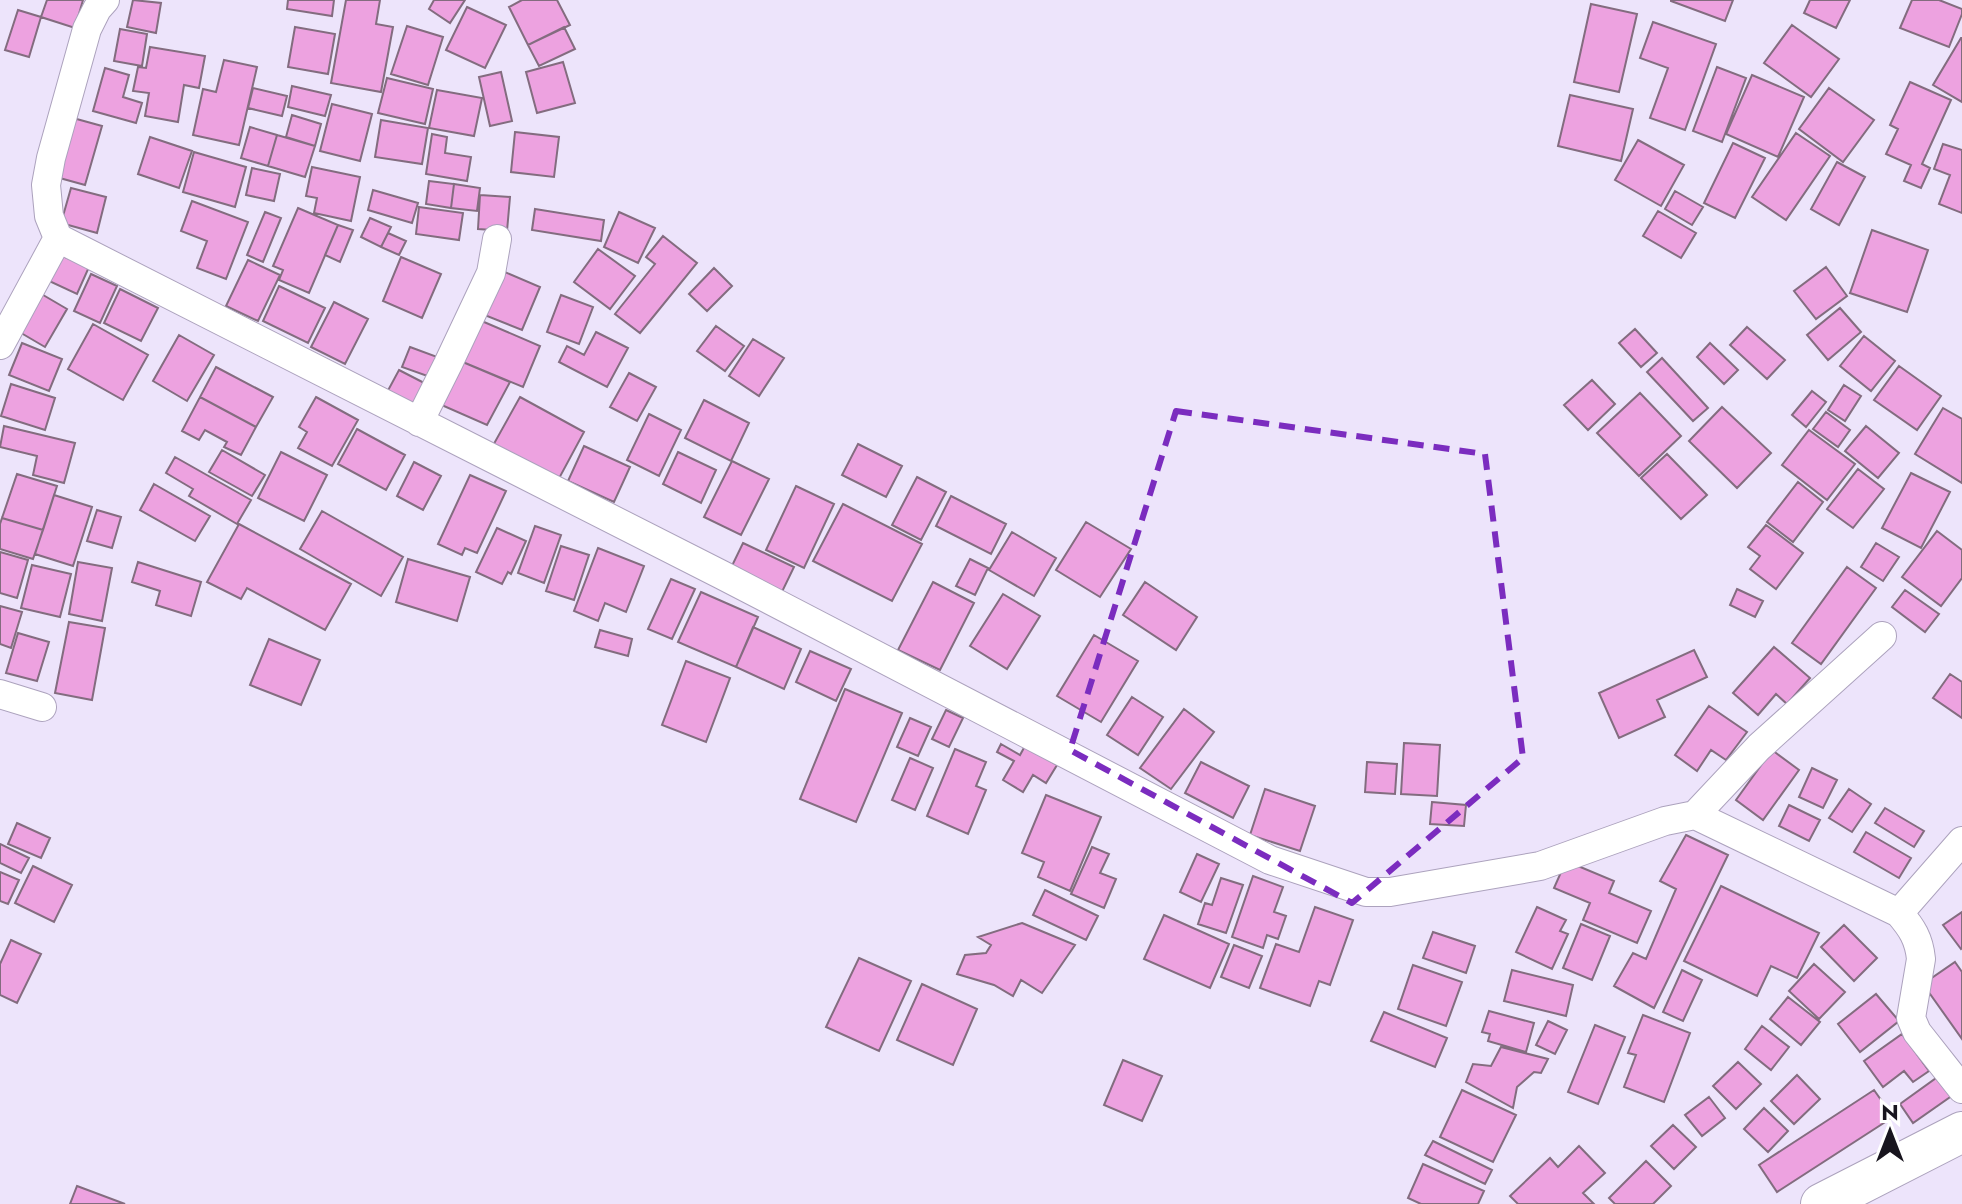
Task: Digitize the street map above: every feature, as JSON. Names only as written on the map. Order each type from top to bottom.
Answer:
[{"type":"main road","points":[[1821,1204],[1962,1132]]},
{"type":"street","points":[[105,0],[87,29],[51,158],[46,185],[49,216],[58,238],[722,575],[1270,860],[1366,892],[1390,892],[1540,866],[1665,821],[1695,815],[1759,747],[1882,636]]},
{"type":"street","points":[[0,345],[58,238]]},
{"type":"street","points":[[419,422],[491,273],[497,239]]},
{"type":"street","points":[[0,694],[42,707]]},
{"type":"street","points":[[1695,815],[1899,913],[1916,933],[1920,949],[1911,1018],[1917,1032],[1962,1089]]},
{"type":"street","points":[[1899,913],[1962,841]]},
{"type":"highlighted area","points":[[1176,411],[1485,454],[1523,758],[1352,903],[1070,750]]},
{"type":"building","points":[[47,0],[83,0],[75,28],[41,17]]},
{"type":"building","points":[[133,0],[161,3],[156,33],[127,27]]},
{"type":"building","points":[[288,0],[334,0],[332,16],[287,9]]},
{"type":"building","points":[[346,0],[380,0],[376,24],[393,27],[381,92],[331,83]]},
{"type":"building","points":[[434,0],[465,0],[450,23],[429,9]]},
{"type":"building","points":[[522,0],[557,0],[570,25],[528,45],[509,7]]},
{"type":"building","points":[[1671,0],[1733,0],[1725,21]]},
{"type":"building","points":[[1810,0],[1850,0],[1836,28],[1804,13]]},
{"type":"building","points":[[1912,0],[1939,0],[1962,9],[1949,47],[1900,28]]},
{"type":"building","points":[[1591,4],[1637,14],[1619,92],[1574,82]]},
{"type":"building","points":[[467,7],[506,25],[485,68],[446,50]]},
{"type":"building","points":[[18,10],[41,17],[29,57],[5,50]]},
{"type":"building","points":[[1653,22],[1716,44],[1685,130],[1650,118],[1668,68],[1640,58]]},
{"type":"building","points":[[1792,25],[1839,59],[1811,97],[1764,63]]},
{"type":"building","points":[[407,26],[443,37],[428,85],[391,74]]},
{"type":"building","points":[[295,27],[335,34],[328,74],[288,67]]},
{"type":"building","points":[[564,27],[575,49],[539,66],[528,45]]},
{"type":"building","points":[[120,29],[147,34],[142,66],[114,61]]},
{"type":"building","points":[[1962,38],[1962,102],[1933,85]]},
{"type":"building","points":[[150,47],[205,56],[199,88],[184,85],[178,122],[145,116],[149,93],[133,91],[138,67],[146,68]]},
{"type":"building","points":[[224,60],[257,67],[239,145],[193,135],[203,89],[216,92]]},
{"type":"building","points":[[563,62],[575,103],[537,113],[526,72]]},
{"type":"building","points":[[1717,67],[1746,78],[1722,142],[1693,131]]},
{"type":"building","points":[[105,68],[129,75],[123,97],[142,103],[136,123],[93,111]]},
{"type":"building","points":[[501,72],[512,121],[490,126],[479,77]]},
{"type":"building","points":[[1752,75],[1804,97],[1778,157],[1726,134]]},
{"type":"building","points":[[387,78],[433,89],[425,124],[378,113]]},
{"type":"building","points":[[1910,82],[1951,100],[1922,164],[1930,168],[1921,188],[1904,181],[1911,165],[1886,154],[1898,129],[1890,125]]},
{"type":"building","points":[[292,86],[331,95],[325,116],[288,107]]},
{"type":"building","points":[[253,88],[287,96],[282,116],[248,108]]},
{"type":"building","points":[[1829,88],[1874,120],[1843,162],[1799,129]]},
{"type":"building","points":[[437,90],[482,98],[474,136],[429,128]]},
{"type":"building","points":[[1570,95],[1633,109],[1621,161],[1558,146]]},
{"type":"building","points":[[332,104],[372,114],[360,161],[320,151]]},
{"type":"building","points":[[292,115],[321,124],[315,146],[286,137]]},
{"type":"building","points":[[73,118],[102,126],[85,185],[56,177]]},
{"type":"building","points":[[381,120],[428,128],[422,164],[375,157]]},
{"type":"building","points":[[250,127],[277,135],[268,166],[241,158]]},
{"type":"building","points":[[515,132],[559,137],[554,177],[511,172]]},
{"type":"building","points":[[1796,133],[1830,156],[1786,220],[1752,197]]},
{"type":"building","points":[[432,134],[447,137],[445,153],[471,157],[467,181],[426,174]]},
{"type":"building","points":[[277,135],[315,146],[305,177],[268,166]]},
{"type":"building","points":[[150,137],[192,151],[179,188],[138,174]]},
{"type":"building","points":[[1638,140],[1684,165],[1661,206],[1615,180]]},
{"type":"building","points":[[1733,143],[1765,158],[1735,218],[1704,203]]},
{"type":"building","points":[[1943,144],[1962,150],[1962,213],[1939,204],[1950,175],[1934,169]]},
{"type":"building","points":[[194,152],[246,167],[235,207],[183,192]]},
{"type":"building","points":[[1837,162],[1865,177],[1839,225],[1811,209]]},
{"type":"building","points":[[312,167],[360,177],[351,221],[314,213],[317,198],[306,196]]},
{"type":"building","points":[[252,168],[280,174],[274,201],[246,195]]},
{"type":"building","points":[[429,181],[454,184],[451,208],[426,204]]},
{"type":"building","points":[[454,184],[480,188],[477,211],[451,208]]},
{"type":"building","points":[[71,188],[106,197],[97,233],[61,223]]},
{"type":"building","points":[[373,190],[418,203],[412,223],[368,210]]},
{"type":"building","points":[[1675,191],[1703,207],[1692,225],[1665,209]]},
{"type":"building","points":[[480,195],[510,197],[507,231],[478,229]]},
{"type":"building","points":[[192,201],[248,222],[226,279],[197,268],[207,241],[181,231]]},
{"type":"building","points":[[419,207],[463,213],[459,240],[416,234]]},
{"type":"building","points":[[298,208],[338,225],[309,293],[279,280],[283,270],[273,266]]},
{"type":"building","points":[[535,209],[604,220],[601,241],[532,230]]},
{"type":"building","points":[[1658,211],[1696,233],[1681,258],[1643,236]]},
{"type":"building","points":[[265,212],[281,218],[263,262],[247,255]]},
{"type":"building","points":[[619,212],[655,228],[638,263],[604,247]]},
{"type":"building","points":[[370,218],[391,227],[381,247],[361,237]]},
{"type":"building","points":[[338,225],[353,230],[340,262],[325,255]]},
{"type":"building","points":[[1872,230],[1928,250],[1907,312],[1850,293]]},
{"type":"building","points":[[388,233],[406,241],[399,255],[381,247]]},
{"type":"building","points":[[663,236],[697,263],[640,333],[615,314],[655,264],[646,257]]},
{"type":"building","points":[[598,249],[635,276],[610,309],[574,282]]},
{"type":"building","points":[[58,254],[89,267],[77,294],[47,280]]},
{"type":"building","points":[[401,257],[441,274],[422,318],[383,301]]},
{"type":"building","points":[[248,260],[280,275],[258,321],[226,306]]},
{"type":"building","points":[[1826,267],[1847,296],[1816,319],[1794,291]]},
{"type":"building","points":[[714,268],[732,286],[707,311],[689,294]]},
{"type":"building","points":[[500,270],[540,287],[522,330],[482,314]]},
{"type":"building","points":[[91,274],[117,286],[100,323],[74,311]]},
{"type":"building","points":[[279,286],[325,308],[308,343],[263,321]]},
{"type":"building","points":[[120,289],[158,308],[141,341],[104,323]]},
{"type":"building","points":[[38,292],[67,309],[45,347],[16,330]]},
{"type":"building","points":[[561,295],[593,307],[579,344],[547,332]]},
{"type":"building","points":[[334,302],[368,319],[345,364],[311,347]]},
{"type":"building","points":[[1840,308],[1861,332],[1828,360],[1807,335]]},
{"type":"building","points":[[477,319],[540,346],[523,387],[458,360]]},
{"type":"building","points":[[93,324],[148,355],[123,400],[68,369]]},
{"type":"building","points":[[716,326],[744,346],[725,371],[697,351]]},
{"type":"building","points":[[1747,327],[1785,360],[1767,379],[1730,345]]},
{"type":"building","points":[[1635,329],[1657,353],[1641,367],[1619,343]]},
{"type":"building","points":[[596,332],[628,348],[607,387],[559,362],[567,346],[584,355]]},
{"type":"building","points":[[179,335],[214,355],[187,401],[153,381]]},
{"type":"building","points":[[1864,336],[1895,361],[1871,391],[1840,366]]},
{"type":"building","points":[[753,339],[784,358],[759,396],[729,376]]},
{"type":"building","points":[[22,343],[62,359],[49,391],[9,375]]},
{"type":"building","points":[[1710,343],[1738,370],[1724,384],[1697,357]]},
{"type":"building","points":[[410,347],[440,358],[433,378],[402,367]]},
{"type":"building","points":[[1662,358],[1708,408],[1693,421],[1647,372]]},
{"type":"building","points":[[458,360],[510,382],[487,425],[437,403]]},
{"type":"building","points":[[1899,366],[1941,396],[1917,430],[1874,400]]},
{"type":"building","points":[[216,367],[273,397],[256,427],[200,397]]},
{"type":"building","points":[[399,370],[432,387],[418,413],[385,396]]},
{"type":"building","points":[[629,373],[656,387],[637,421],[610,407]]},
{"type":"building","points":[[1592,380],[1615,404],[1588,430],[1564,405]]},
{"type":"building","points":[[11,384],[55,398],[45,430],[1,416]]},
{"type":"building","points":[[1844,385],[1861,396],[1845,421],[1828,410]]},
{"type":"building","points":[[1812,391],[1826,402],[1806,427],[1792,415]]},
{"type":"building","points":[[1640,393],[1681,436],[1639,476],[1597,433]]},
{"type":"building","points":[[200,397],[256,427],[241,455],[224,447],[227,442],[205,430],[199,440],[182,431]]},
{"type":"building","points":[[316,397],[358,420],[332,466],[298,448],[307,432],[299,427]]},
{"type":"building","points":[[520,397],[584,432],[556,484],[491,449]]},
{"type":"building","points":[[704,400],[749,423],[731,461],[685,438]]},
{"type":"building","points":[[1722,407],[1771,453],[1737,488],[1689,441]]},
{"type":"building","points":[[1943,408],[1962,419],[1962,483],[1915,454]]},
{"type":"building","points":[[1826,412],[1850,430],[1838,447],[1813,429]]},
{"type":"building","points":[[649,414],[681,430],[659,476],[627,460]]},
{"type":"building","points":[[4,426],[75,443],[64,483],[33,475],[37,456],[0,447]]},
{"type":"building","points":[[1866,426],[1899,453],[1878,478],[1845,451]]},
{"type":"building","points":[[357,429],[405,455],[386,490],[338,464]]},
{"type":"building","points":[[1809,430],[1855,464],[1827,500],[1782,465]]},
{"type":"building","points":[[858,444],[902,466],[886,497],[842,475]]},
{"type":"building","points":[[584,446],[630,467],[614,502],[568,481]]},
{"type":"building","points":[[222,450],[265,475],[252,496],[209,472]]},
{"type":"building","points":[[281,452],[327,475],[304,521],[258,498]]},
{"type":"building","points":[[678,452],[716,470],[701,503],[663,484]]},
{"type":"building","points":[[1667,454],[1707,495],[1681,519],[1641,478]]},
{"type":"building","points":[[175,457],[251,500],[237,524],[189,496],[193,489],[166,473]]},
{"type":"building","points":[[732,461],[769,479],[741,535],[704,517]]},
{"type":"building","points":[[414,462],[441,476],[423,510],[397,496]]},
{"type":"building","points":[[1858,469],[1884,489],[1853,528],[1827,509]]},
{"type":"building","points":[[1911,473],[1950,492],[1921,548],[1882,528]]},
{"type":"building","points":[[17,474],[57,486],[43,530],[2,518]]},
{"type":"building","points":[[470,475],[506,491],[477,553],[465,548],[462,555],[438,544]]},
{"type":"building","points":[[917,477],[946,492],[921,540],[892,525]]},
{"type":"building","points":[[1798,482],[1823,502],[1793,542],[1767,522]]},
{"type":"building","points":[[154,484],[210,516],[195,541],[140,510]]},
{"type":"building","points":[[796,486],[834,504],[804,568],[766,550]]},
{"type":"building","points":[[54,495],[92,507],[73,566],[35,554]]},
{"type":"building","points":[[951,496],[1006,524],[991,554],[936,526]]},
{"type":"building","points":[[843,504],[922,544],[892,601],[813,561]]},
{"type":"building","points":[[97,510],[121,517],[112,548],[87,541]]},
{"type":"building","points":[[322,511],[403,557],[381,596],[300,549]]},
{"type":"building","points":[[2,518],[43,530],[33,559],[0,549]]},
{"type":"building","points":[[1086,522],[1131,549],[1100,597],[1056,570]]},
{"type":"building","points":[[239,524],[351,584],[325,630],[247,588],[241,599],[207,582]]},
{"type":"building","points":[[1766,525],[1803,553],[1776,589],[1750,569],[1760,556],[1748,547]]},
{"type":"building","points":[[535,526],[561,535],[544,583],[518,573]]},
{"type":"building","points":[[497,528],[526,541],[511,574],[508,572],[502,584],[476,572]]},
{"type":"building","points":[[1937,531],[1962,550],[1962,578],[1941,606],[1902,577]]},
{"type":"building","points":[[1012,532],[1056,558],[1034,596],[989,570]]},
{"type":"building","points":[[743,543],[794,567],[779,598],[728,574]]},
{"type":"building","points":[[1876,543],[1899,557],[1883,581],[1861,567]]},
{"type":"building","points":[[561,546],[589,555],[574,600],[546,591]]},
{"type":"building","points":[[598,548],[644,566],[626,612],[605,603],[598,621],[574,611]]},
{"type":"building","points":[[0,552],[28,560],[17,598],[0,593]]},
{"type":"building","points":[[408,559],[470,577],[457,621],[396,602]]},
{"type":"building","points":[[970,559],[988,568],[975,595],[956,586]]},
{"type":"building","points":[[78,562],[112,568],[102,621],[69,614]]},
{"type":"building","points":[[138,562],[201,582],[191,616],[156,605],[160,591],[132,582]]},
{"type":"building","points":[[32,565],[71,574],[60,617],[21,608]]},
{"type":"building","points":[[1847,567],[1876,588],[1821,664],[1792,643]]},
{"type":"building","points":[[671,579],[695,589],[672,639],[648,629]]},
{"type":"building","points":[[933,582],[974,603],[940,670],[898,650]]},
{"type":"building","points":[[1145,582],[1197,617],[1176,650],[1123,615]]},
{"type":"building","points":[[1737,589],[1763,601],[1755,617],[1730,605]]},
{"type":"building","points":[[1905,590],[1939,614],[1925,632],[1892,607]]},
{"type":"building","points":[[701,592],[758,617],[736,667],[678,642]]},
{"type":"building","points":[[1003,594],[1040,616],[1007,669],[970,646]]},
{"type":"building","points":[[0,606],[22,612],[11,648],[0,644]]},
{"type":"building","points":[[69,622],[105,628],[92,700],[55,693]]},
{"type":"building","points":[[753,627],[801,649],[784,689],[736,667]]},
{"type":"building","points":[[600,630],[632,639],[628,656],[595,647]]},
{"type":"building","points":[[18,633],[49,642],[37,681],[6,673]]},
{"type":"building","points":[[1094,635],[1138,661],[1101,722],[1057,696]]},
{"type":"building","points":[[269,639],[320,660],[301,705],[250,685]]},
{"type":"building","points":[[1774,647],[1810,678],[1787,704],[1776,694],[1758,715],[1733,693]]},
{"type":"building","points":[[1694,650],[1707,677],[1657,700],[1665,717],[1619,738],[1599,693]]},
{"type":"building","points":[[810,651],[851,669],[836,701],[796,682]]},
{"type":"building","points":[[686,661],[730,678],[706,742],[662,725]]},
{"type":"building","points":[[1950,674],[1962,682],[1962,718],[1933,698]]},
{"type":"building","points":[[845,689],[902,713],[856,822],[800,799]]},
{"type":"building","points":[[1132,697],[1163,717],[1138,755],[1107,735]]},
{"type":"building","points":[[1709,706],[1747,732],[1726,760],[1711,750],[1697,771],[1675,755]]},
{"type":"building","points":[[1184,709],[1214,732],[1171,789],[1140,768]]},
{"type":"building","points":[[946,710],[963,718],[949,747],[932,739]]},
{"type":"building","points":[[910,718],[931,727],[918,756],[897,747]]},
{"type":"building","points":[[1404,743],[1440,745],[1437,796],[1401,794]]},
{"type":"building","points":[[1001,744],[1020,755],[1025,746],[1057,765],[1046,783],[1033,775],[1023,792],[1003,780],[1014,761],[997,752]]},
{"type":"building","points":[[955,749],[986,762],[976,786],[986,790],[968,834],[927,816]]},
{"type":"building","points":[[1772,750],[1799,770],[1763,820],[1736,800]]},
{"type":"building","points":[[910,758],[933,768],[915,810],[892,800]]},
{"type":"building","points":[[1201,762],[1249,786],[1233,818],[1185,793]]},
{"type":"building","points":[[1367,762],[1397,764],[1395,794],[1365,792]]},
{"type":"building","points":[[1812,768],[1837,780],[1823,808],[1799,797]]},
{"type":"building","points":[[1265,789],[1315,806],[1300,851],[1250,835]]},
{"type":"building","points":[[1849,789],[1871,804],[1852,832],[1829,818]]},
{"type":"building","points":[[1046,795],[1101,817],[1070,891],[1038,877],[1044,862],[1022,853]]},
{"type":"building","points":[[1432,802],[1466,805],[1464,826],[1430,824]]},
{"type":"building","points":[[1789,805],[1820,820],[1809,841],[1779,826]]},
{"type":"building","points":[[1885,808],[1924,831],[1914,847],[1875,823]]},
{"type":"building","points":[[17,823],[50,838],[41,858],[8,844]]},
{"type":"building","points":[[1866,832],[1911,858],[1899,878],[1854,852]]},
{"type":"building","points":[[1686,835],[1728,855],[1654,1008],[1614,986],[1633,953],[1646,959],[1676,889],[1660,881]]},
{"type":"building","points":[[0,844],[29,858],[21,873],[0,863]]},
{"type":"building","points":[[1092,847],[1109,854],[1100,873],[1116,879],[1104,908],[1071,894]]},
{"type":"building","points":[[1197,854],[1219,864],[1201,902],[1180,892]]},
{"type":"building","points":[[1566,861],[1614,881],[1609,893],[1651,911],[1637,943],[1583,920],[1590,903],[1554,888]]},
{"type":"building","points":[[33,866],[72,885],[54,922],[15,903]]},
{"type":"building","points":[[0,872],[19,880],[8,904],[0,901]]},
{"type":"building","points":[[1253,876],[1283,887],[1274,912],[1286,916],[1278,939],[1267,935],[1263,948],[1232,937]]},
{"type":"building","points":[[1221,878],[1243,885],[1226,933],[1198,924],[1205,903],[1212,905]]},
{"type":"building","points":[[1721,886],[1819,933],[1797,978],[1771,966],[1757,996],[1684,961]]},
{"type":"building","points":[[1045,890],[1098,916],[1086,940],[1033,915]]},
{"type":"building","points":[[1315,907],[1353,920],[1330,985],[1319,981],[1310,1006],[1260,988],[1276,944],[1299,952]]},
{"type":"building","points":[[1537,907],[1566,920],[1560,931],[1568,934],[1552,969],[1516,952]]},
{"type":"building","points":[[1962,912],[1962,948],[1961,949],[1943,925]]},
{"type":"building","points":[[1164,915],[1229,944],[1210,988],[1144,959]]},
{"type":"building","points":[[1022,923],[1075,945],[1042,993],[1021,980],[1013,996],[994,985],[957,974],[965,955],[986,953],[991,945],[978,937]]},
{"type":"building","points":[[1581,924],[1610,936],[1592,980],[1563,968]]},
{"type":"building","points":[[1844,925],[1877,958],[1854,981],[1821,947]]},
{"type":"building","points":[[1433,932],[1475,946],[1466,973],[1423,958]]},
{"type":"building","points":[[11,940],[41,954],[17,1003],[0,995],[0,964]]},
{"type":"building","points":[[1234,945],[1262,956],[1249,988],[1221,977]]},
{"type":"building","points":[[859,958],[911,981],[879,1051],[826,1027]]},
{"type":"building","points":[[1955,962],[1962,972],[1962,1039],[1923,984]]},
{"type":"building","points":[[1814,964],[1845,992],[1819,1019],[1789,991]]},
{"type":"building","points":[[1413,965],[1462,982],[1446,1026],[1398,1009]]},
{"type":"building","points":[[1512,970],[1573,985],[1566,1016],[1504,1001]]},
{"type":"building","points":[[1682,970],[1702,980],[1683,1021],[1663,1012]]},
{"type":"building","points":[[922,984],[977,1009],[953,1065],[897,1040]]},
{"type":"building","points":[[1876,994],[1899,1021],[1860,1052],[1838,1024]]},
{"type":"building","points":[[1788,997],[1820,1022],[1801,1045],[1770,1019]]},
{"type":"building","points":[[1489,1011],[1534,1023],[1526,1052],[1488,1041],[1490,1034],[1482,1032]]},
{"type":"building","points":[[1384,1012],[1447,1038],[1435,1067],[1371,1041]]},
{"type":"building","points":[[1643,1015],[1690,1033],[1664,1102],[1624,1087],[1636,1055],[1628,1053]]},
{"type":"building","points":[[1548,1021],[1567,1030],[1555,1054],[1536,1045]]},
{"type":"building","points":[[1595,1025],[1625,1037],[1598,1104],[1568,1092]]},
{"type":"building","points":[[1762,1026],[1789,1047],[1771,1070],[1745,1049]]},
{"type":"building","points":[[1902,1034],[1929,1071],[1913,1082],[1904,1071],[1883,1087],[1864,1061]]},
{"type":"building","points":[[1501,1047],[1548,1059],[1541,1073],[1534,1072],[1517,1087],[1513,1108],[1466,1082],[1473,1064],[1491,1066]]},
{"type":"building","points":[[1123,1060],[1162,1076],[1142,1121],[1104,1105]]},
{"type":"building","points":[[1738,1062],[1761,1084],[1736,1109],[1713,1086]]},
{"type":"building","points":[[1797,1075],[1820,1099],[1794,1124],[1771,1101]]},
{"type":"building","points":[[1939,1076],[1953,1095],[1913,1123],[1900,1104]]},
{"type":"building","points":[[1462,1090],[1516,1115],[1493,1162],[1440,1137]]},
{"type":"building","points":[[1874,1090],[1893,1117],[1777,1192],[1759,1165]]},
{"type":"building","points":[[1709,1097],[1725,1118],[1702,1136],[1685,1115]]},
{"type":"building","points":[[1764,1108],[1788,1131],[1768,1152],[1744,1129]]},
{"type":"building","points":[[1673,1125],[1696,1147],[1674,1169],[1651,1146]]},
{"type":"building","points":[[1433,1141],[1492,1170],[1485,1184],[1425,1155]]},
{"type":"building","points":[[1579,1146],[1605,1173],[1583,1193],[1594,1204],[1518,1204],[1510,1196],[1550,1158],[1558,1167]]},
{"type":"building","points":[[1646,1161],[1671,1186],[1653,1204],[1615,1204],[1609,1198]]},
{"type":"building","points":[[1423,1164],[1484,1191],[1478,1204],[1421,1204],[1408,1198]]},
{"type":"building","points":[[77,1186],[125,1204],[70,1204]]}]
